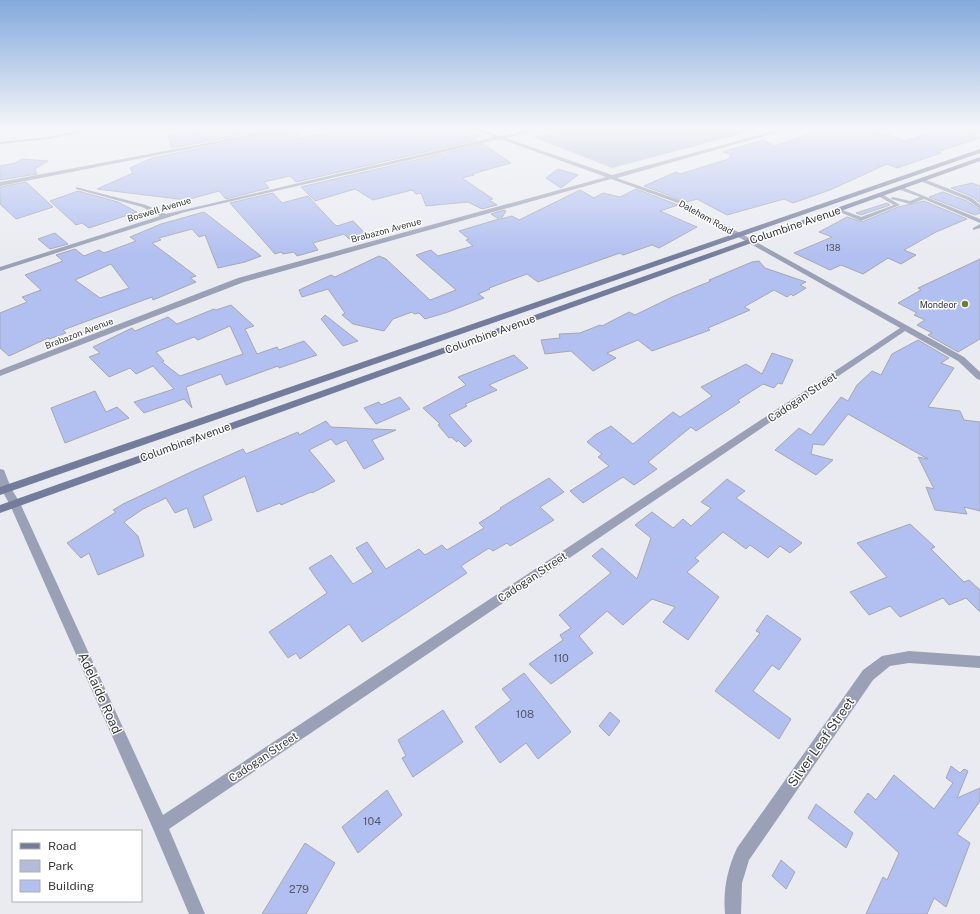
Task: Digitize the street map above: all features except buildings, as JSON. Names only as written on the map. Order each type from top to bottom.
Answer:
[{"type":"main road","name":"Columbine Avenue","points":[[3,490],[920,172]]},
{"type":"main road","name":"Columbine Avenue","points":[[0,509],[945,172]]},
{"type":"main road","points":[[862,192],[879,195]]},
{"type":"main road","points":[[559,297],[569,306]]},
{"type":"main road","points":[[334,376],[341,387]]},
{"type":"street","points":[[0,184],[65,172]]},
{"type":"street","name":"Boswell Avenue","points":[[0,269],[164,216],[349,172]]},
{"type":"street","name":"Daleham Road","points":[[597,172],[680,202],[961,359],[980,377]]},
{"type":"street","name":"Brabazon Avenue","points":[[0,373],[241,280],[631,172]]},
{"type":"street","points":[[78,188],[144,206],[164,216]]},
{"type":"street","name":"Cadogan Street","points":[[160,826],[905,328]]},
{"type":"street","name":"Adelaide Road","points":[[0,473],[3,490],[16,503],[160,826],[197,914]]},
{"type":"street","name":"Silver Leaf Street","points":[[733,914],[732,883],[736,868],[743,854],[868,675],[887,660],[896,658],[909,657],[980,662]]},
{"type":"lane","points":[[922,180],[970,199],[980,207]]},
{"type":"lane","points":[[900,188],[980,221]]},
{"type":"lane","points":[[879,195],[909,203],[924,197]]},
{"type":"lane","points":[[838,210],[861,219],[898,206],[879,195]]},
{"type":"place","name":"Mondeor","points":[[965,304]]}]
